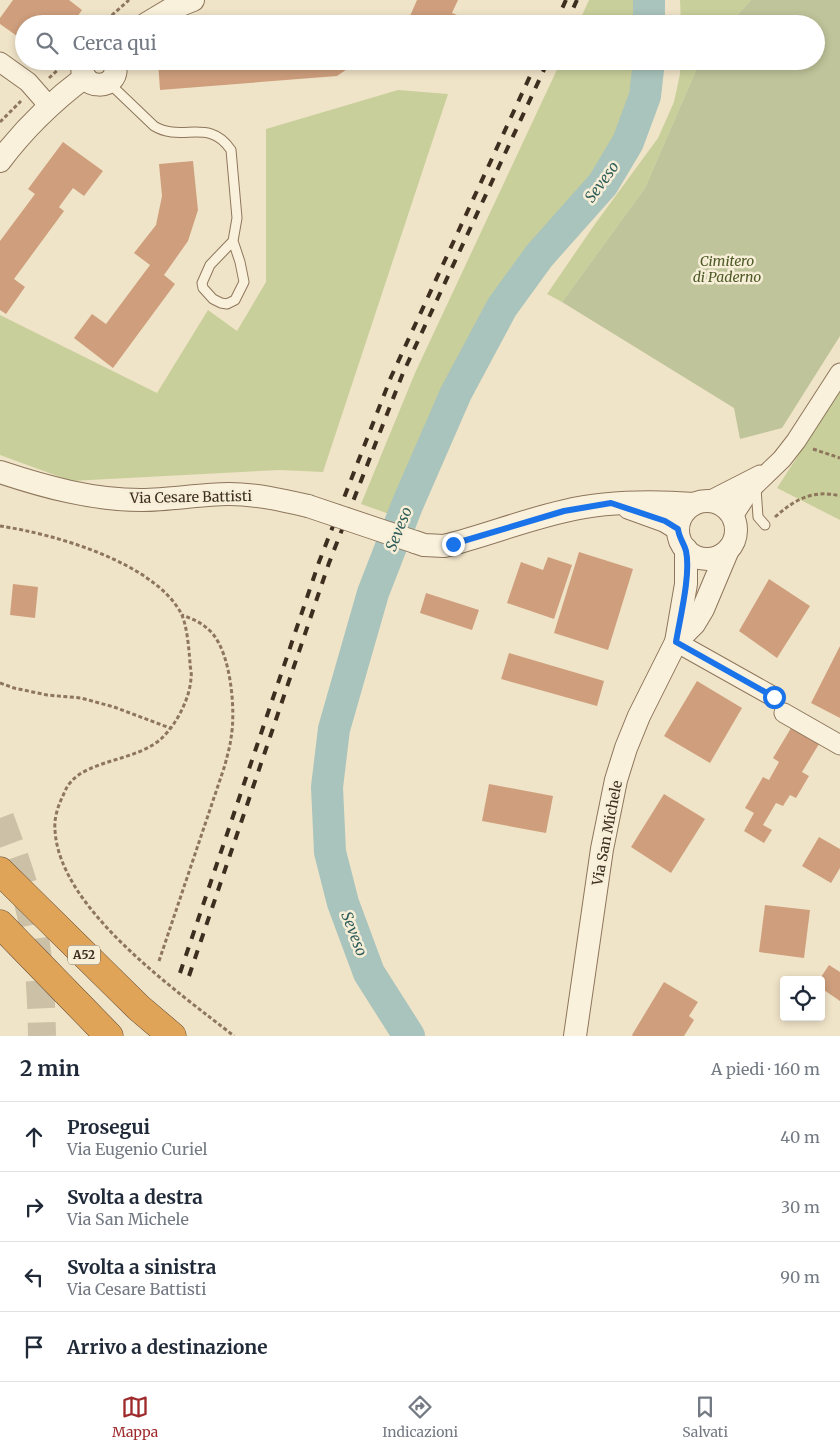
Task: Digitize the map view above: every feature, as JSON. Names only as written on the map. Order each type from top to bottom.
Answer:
[{"type":"highway","name":"A52","points":[[0,871],[139,1008],[172,1036]]},
{"type":"highway","name":"A52","points":[[0,924],[109,1036]]},
{"type":"street","points":[[156,15],[167,5],[193,0]]},
{"type":"street","points":[[0,62],[28,82],[49,106]]},
{"type":"street","points":[[0,161],[25,130],[84,70]]},
{"type":"street","points":[[85,70],[88,81],[98,85],[111,72]]},
{"type":"street","points":[[733,516],[744,499],[782,459],[796,441],[840,373]]},
{"type":"street","name":"Via Cesare Battisti","points":[[1,472],[49,488],[84,495],[141,500],[207,495],[246,495],[277,498],[308,506],[424,545],[444,546],[564,511],[611,503],[702,502]]},
{"type":"street","points":[[702,502],[721,504],[733,516],[737,530],[736,538],[727,552],[718,557],[704,559],[690,554],[682,539],[684,513],[702,502],[762,478]]},
{"type":"street","name":"Via Cesare Battisti","points":[[611,503],[665,521],[682,539]]},
{"type":"street","name":"Via San Michele","points":[[575,1036],[602,849],[616,780],[639,716],[676,642],[686,584],[682,539]]},
{"type":"street","name":"Via San Michele","points":[[676,642],[694,624],[703,609],[727,552]]},
{"type":"street","points":[[676,642],[840,745]]},
{"type":"lane","points":[[111,72],[154,126],[161,131],[205,132],[217,135],[226,142],[231,150],[237,225],[233,241],[210,265],[202,283],[208,294],[221,303],[232,303],[244,282],[233,241]]},
{"type":"lane","points":[[762,478],[758,517],[765,525]]},
{"type":"path","points":[[112,15],[129,0]]},
{"type":"path","points":[[796,441],[808,448],[840,458]]},
{"type":"path","points":[[765,525],[791,503],[803,497],[824,493],[840,496]]},
{"type":"path","points":[[0,526],[46,535],[120,562],[152,581],[168,595],[182,614],[189,648],[191,678],[185,703],[163,737],[146,750],[92,768],[77,776],[69,784],[58,808],[54,829],[58,852],[70,877],[90,908],[123,946],[234,1036]]},
{"type":"path","points":[[159,961],[225,765],[232,736],[232,701],[226,661],[222,648],[212,633],[198,621],[182,614]]},
{"type":"path","points":[[0,683],[47,695],[81,698],[114,707],[170,728]]},
{"type":"green space","points":[[589,0],[634,0],[636,15],[582,15]]},
{"type":"green space","points":[[680,0],[751,0],[737,15],[681,15]]},
{"type":"green space","name":"Cimitero di Paderno","points":[[751,0],[840,0],[840,336],[782,428],[740,439],[734,408],[562,302],[645,188],[696,70],[825,70],[825,15],[737,15]]},
{"type":"green space","points":[[557,70],[637,70],[636,94],[596,178],[542,241],[495,302],[439,413],[392,515],[361,504],[415,373]]},
{"type":"green space","points":[[680,70],[696,70],[645,188],[562,302],[547,294],[658,138],[674,102]]},
{"type":"green space","points":[[398,90],[448,94],[323,472],[279,470],[71,481],[0,455],[0,315],[157,393],[208,310],[237,331],[266,282],[266,129]]},
{"type":"green space","points":[[840,391],[840,520],[777,488]]},
{"type":"building","points":[[13,0],[69,0],[82,10],[78,15],[15,15],[15,35],[0,24],[0,18]]},
{"type":"building","points":[[417,0],[458,0],[452,13],[457,15],[410,15]]},
{"type":"building","points":[[159,70],[346,70],[337,76],[160,90]]},
{"type":"building","points":[[63,142],[103,171],[84,196],[73,188],[59,207],[64,211],[14,279],[25,287],[6,314],[0,310],[0,241],[35,194],[28,189]]},
{"type":"building","points":[[193,161],[198,210],[188,241],[164,275],[175,284],[113,368],[74,338],[92,314],[106,324],[150,265],[134,253],[156,225],[162,196],[159,164]]},
{"type":"building","points":[[579,552],[633,569],[608,650],[554,633]]},
{"type":"building","points":[[548,557],[572,565],[554,619],[507,603],[521,562],[543,570]]},
{"type":"building","points":[[769,579],[810,606],[777,658],[739,631]]},
{"type":"building","points":[[13,584],[38,587],[35,618],[10,615]]},
{"type":"building","points":[[426,593],[479,610],[472,630],[420,613]]},
{"type":"building","points":[[840,646],[840,718],[811,703]]},
{"type":"building","points":[[509,653],[604,681],[597,706],[501,679]]},
{"type":"building","points":[[697,681],[742,708],[710,763],[664,736]]},
{"type":"building","points":[[791,728],[819,744],[802,772],[809,776],[796,798],[790,795],[783,806],[776,803],[763,825],[772,830],[764,843],[744,831],[754,813],[745,808],[763,777],[769,780],[779,762],[773,758]]},
{"type":"building","points":[[489,784],[553,796],[546,833],[482,821]]},
{"type":"building","points":[[664,794],[705,819],[671,873],[631,847]]},
{"type":"building","points":[[819,837],[840,849],[840,868],[831,883],[802,866]]},
{"type":"building","points":[[765,905],[810,910],[804,958],[759,952]]},
{"type":"building","points":[[829,965],[840,972],[840,1001],[825,991],[825,976],[822,976]]},
{"type":"building","points":[[664,982],[698,1002],[689,1016],[694,1020],[684,1036],[633,1036],[632,1035]]},
{"type":"waterway","name":"Seveso","points":[[649,0],[649,15]]},
{"type":"waterway","name":"Seveso","points":[[409,1036],[369,973],[343,903],[330,852],[327,787],[334,729],[373,593],[408,503],[456,393],[502,307],[539,256],[603,184],[628,142],[645,96],[648,70]]},
{"type":"tunnel","points":[[0,818],[22,880],[32,919],[39,969],[42,1036]]},
{"type":"railway","points":[[559,15],[566,0]]},
{"type":"railway","points":[[570,15],[577,0]]},
{"type":"railway","points":[[180,973],[319,562],[391,377],[533,70]]},
{"type":"railway","points":[[189,976],[329,563],[403,373],[544,70]]},
{"type":"route","points":[[453,544],[564,511],[611,503],[665,521],[678,529],[681,543],[686,549],[686,584],[676,642],[774,697]]}]
